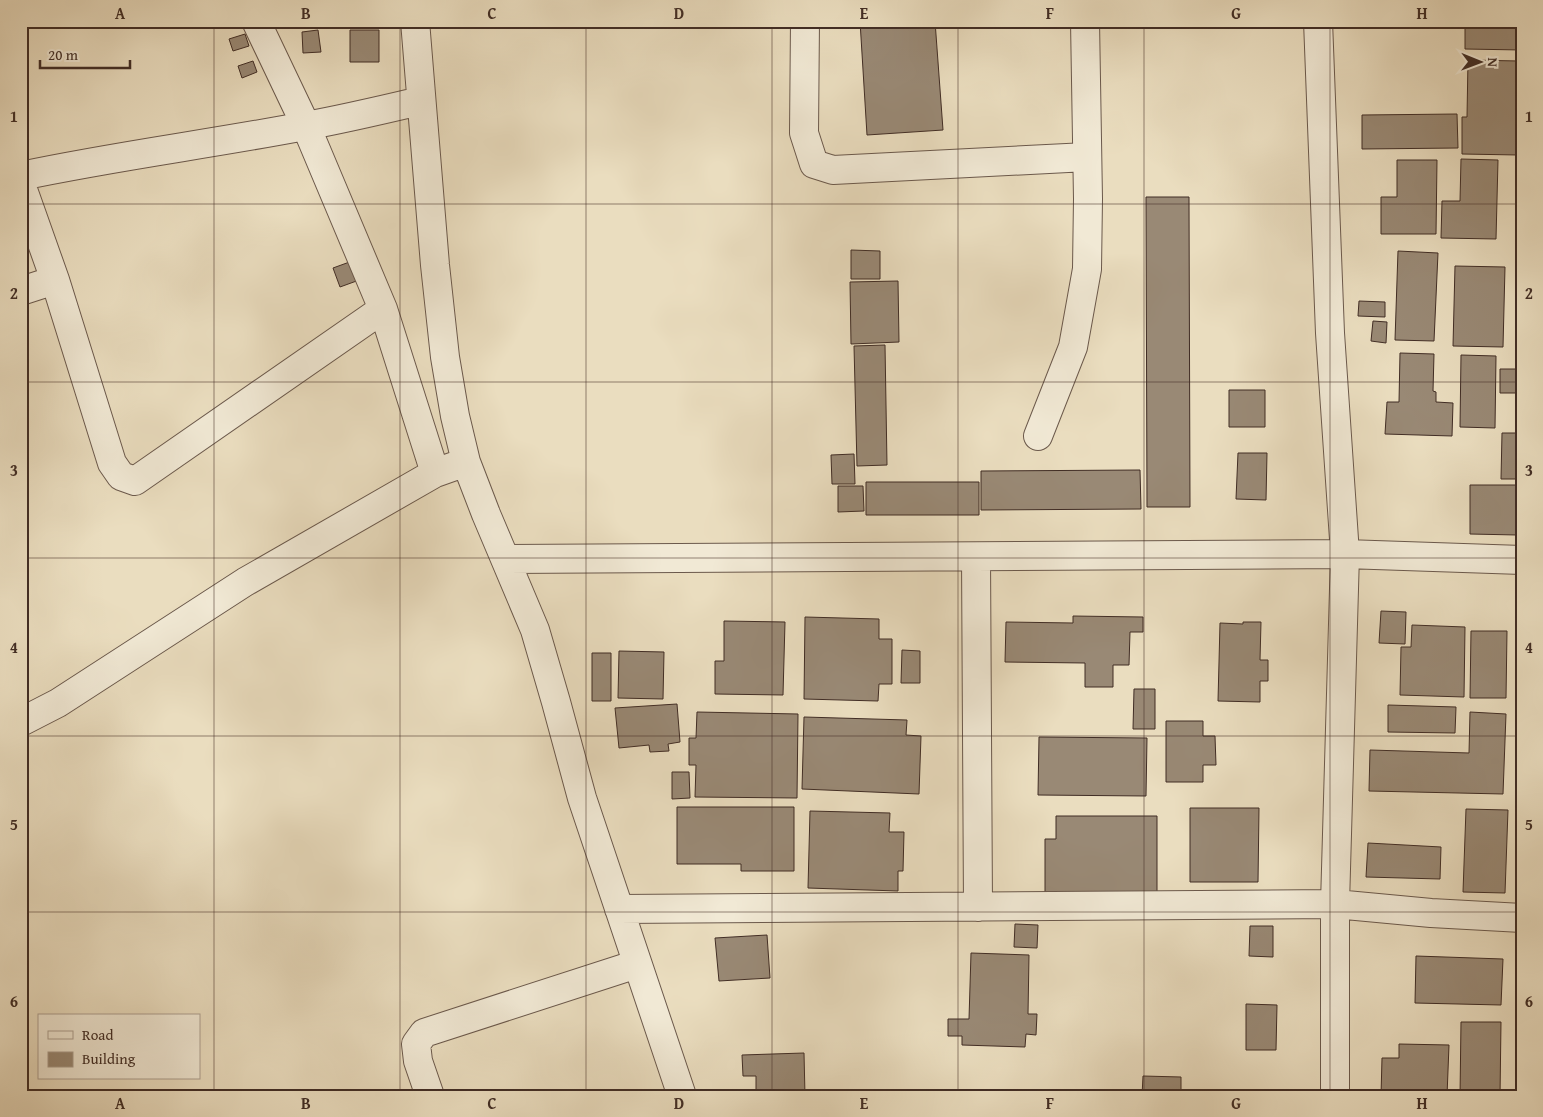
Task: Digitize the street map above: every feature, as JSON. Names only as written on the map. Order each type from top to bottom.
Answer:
[{"type":"street","points":[[256,21],[306,126],[383,309],[435,473]]},
{"type":"street","points":[[415,21],[420,101],[445,357],[455,416],[466,462],[535,630],[582,798],[682,1096]]},
{"type":"street","points":[[804,21],[804,133],[814,164],[833,170],[1087,157]]},
{"type":"street","points":[[1038,436],[1073,347],[1085,279],[1087,260],[1087,157],[1085,21]]},
{"type":"street","points":[[1318,21],[1330,333],[1345,554],[1335,904],[1335,1096]]},
{"type":"street","points":[[21,176],[78,164],[112,160],[306,126],[420,101]]},
{"type":"street","points":[[21,184],[55,280],[112,463],[121,476],[135,481],[383,309]]},
{"type":"street","points":[[21,291],[55,280]]},
{"type":"street","points":[[21,722],[58,703],[245,582],[435,473],[466,462]]},
{"type":"street","points":[[506,559],[1345,554],[1522,560]]},
{"type":"street","points":[[976,556],[978,907]]},
{"type":"street","points":[[619,909],[1335,904],[1431,913],[1522,918]]},
{"type":"street","points":[[430,1096],[418,1061],[416,1044],[424,1033],[637,964]]},
{"type":"building","points":[[860,21],[935,21],[943,130],[867,135]]},
{"type":"building","points":[[1465,21],[1522,21],[1522,50],[1465,49]]},
{"type":"building","points":[[318,30],[321,52],[303,53],[302,32]]},
{"type":"building","points":[[350,30],[379,30],[379,62],[350,62]]},
{"type":"building","points":[[245,34],[249,46],[233,51],[229,39]]},
{"type":"building","points":[[1468,60],[1519,61],[1518,155],[1462,154],[1462,117],[1467,117]]},
{"type":"building","points":[[253,61],[257,72],[242,78],[238,66]]},
{"type":"building","points":[[1457,114],[1458,148],[1362,149],[1362,115]]},
{"type":"building","points":[[1461,159],[1498,160],[1496,239],[1441,238],[1442,201],[1460,201]]},
{"type":"building","points":[[1397,160],[1437,160],[1436,234],[1381,234],[1381,197],[1397,197]]},
{"type":"building","points":[[1146,197],[1189,197],[1190,507],[1147,507]]},
{"type":"building","points":[[851,250],[880,251],[880,279],[851,279]]},
{"type":"building","points":[[1398,251],[1438,253],[1434,341],[1395,340]]},
{"type":"building","points":[[355,260],[362,279],[340,287],[333,268]]},
{"type":"building","points":[[1455,266],[1505,267],[1503,347],[1453,346]]},
{"type":"building","points":[[898,281],[899,342],[851,344],[850,282]]},
{"type":"building","points":[[1359,301],[1385,302],[1385,317],[1358,316]]},
{"type":"building","points":[[1373,321],[1387,322],[1386,343],[1371,341]]},
{"type":"building","points":[[885,345],[887,465],[857,466],[854,346]]},
{"type":"building","points":[[1400,353],[1434,354],[1433,391],[1436,392],[1436,402],[1453,403],[1452,436],[1385,434],[1387,402],[1399,402]]},
{"type":"building","points":[[1461,355],[1496,356],[1495,428],[1460,427]]},
{"type":"building","points":[[1500,369],[1519,369],[1519,393],[1500,393]]},
{"type":"building","points":[[1229,390],[1265,390],[1265,427],[1229,427]]},
{"type":"building","points":[[1502,433],[1522,433],[1521,479],[1501,479]]},
{"type":"building","points":[[1238,453],[1267,453],[1266,500],[1236,499]]},
{"type":"building","points":[[854,454],[855,484],[832,484],[831,455]]},
{"type":"building","points":[[1140,470],[1141,509],[981,510],[981,471]]},
{"type":"building","points":[[866,482],[979,482],[979,515],[866,515]]},
{"type":"building","points":[[1470,485],[1518,485],[1517,535],[1470,534]]},
{"type":"building","points":[[838,486],[863,486],[864,511],[838,512]]},
{"type":"building","points":[[1381,611],[1406,612],[1405,644],[1379,643]]},
{"type":"building","points":[[1073,616],[1143,617],[1143,632],[1130,632],[1129,665],[1113,665],[1113,687],[1085,687],[1085,663],[1005,662],[1006,622],[1073,623]]},
{"type":"building","points":[[805,617],[879,619],[879,639],[892,639],[892,684],[879,684],[878,701],[804,699]]},
{"type":"building","points":[[724,621],[785,622],[783,695],[715,694],[715,661],[724,661]]},
{"type":"building","points":[[1243,622],[1261,622],[1260,660],[1268,660],[1268,681],[1260,681],[1260,702],[1218,701],[1220,623],[1243,624]]},
{"type":"building","points":[[1412,625],[1465,627],[1464,697],[1400,695],[1401,647],[1411,647]]},
{"type":"building","points":[[1471,631],[1507,631],[1506,698],[1470,698]]},
{"type":"building","points":[[902,650],[920,651],[920,683],[901,683]]},
{"type":"building","points":[[619,651],[664,652],[663,699],[618,698]]},
{"type":"building","points":[[592,653],[611,653],[611,701],[592,701]]},
{"type":"building","points":[[1134,689],[1155,689],[1155,729],[1133,729]]},
{"type":"building","points":[[677,704],[680,742],[668,744],[669,751],[650,752],[649,745],[619,748],[615,708]]},
{"type":"building","points":[[1388,705],[1456,707],[1455,733],[1388,732]]},
{"type":"building","points":[[697,712],[798,714],[797,798],[695,797],[696,765],[689,765],[689,738],[696,738]]},
{"type":"building","points":[[1470,712],[1506,714],[1503,794],[1369,791],[1370,750],[1469,753]]},
{"type":"building","points":[[804,717],[907,720],[906,735],[921,736],[919,794],[802,789]]},
{"type":"building","points":[[1520,717],[1522,717],[1522,790],[1517,790]]},
{"type":"building","points":[[1166,721],[1203,721],[1203,736],[1215,736],[1216,765],[1203,765],[1203,782],[1166,782]]},
{"type":"building","points":[[1039,737],[1147,738],[1146,796],[1038,795]]},
{"type":"building","points":[[672,772],[689,772],[690,798],[672,799]]},
{"type":"building","points":[[677,807],[794,807],[794,871],[741,871],[741,864],[677,864]]},
{"type":"building","points":[[1190,808],[1259,808],[1258,882],[1190,882]]},
{"type":"building","points":[[1466,809],[1508,810],[1505,893],[1463,892]]},
{"type":"building","points":[[1516,810],[1522,810],[1522,893],[1517,893]]},
{"type":"building","points":[[810,811],[890,813],[889,832],[904,832],[903,871],[898,871],[898,891],[808,888]]},
{"type":"building","points":[[1056,816],[1157,816],[1157,892],[1045,892],[1045,839],[1056,839]]},
{"type":"building","points":[[1368,843],[1441,847],[1440,879],[1366,877]]},
{"type":"building","points":[[1015,924],[1038,925],[1037,948],[1014,947]]},
{"type":"building","points":[[1250,926],[1273,926],[1273,957],[1249,956]]},
{"type":"building","points":[[767,935],[770,978],[719,981],[715,938]]},
{"type":"building","points":[[971,953],[1029,955],[1028,1014],[1037,1014],[1036,1035],[1026,1034],[1025,1047],[962,1045],[962,1036],[948,1036],[948,1019],[969,1019]]},
{"type":"building","points":[[1416,956],[1503,959],[1501,1005],[1415,1003]]},
{"type":"building","points":[[1246,1004],[1277,1005],[1276,1050],[1246,1050]]},
{"type":"building","points":[[1461,1022],[1501,1022],[1500,1096],[1460,1096]]},
{"type":"building","points":[[1399,1044],[1449,1045],[1447,1096],[1381,1096],[1382,1058],[1399,1058]]},
{"type":"building","points":[[804,1053],[805,1096],[756,1096],[756,1076],[743,1076],[742,1055]]},
{"type":"building","points":[[1520,1058],[1522,1058],[1522,1096],[1519,1096]]},
{"type":"building","points":[[1143,1076],[1181,1077],[1181,1096],[1142,1096]]}]
